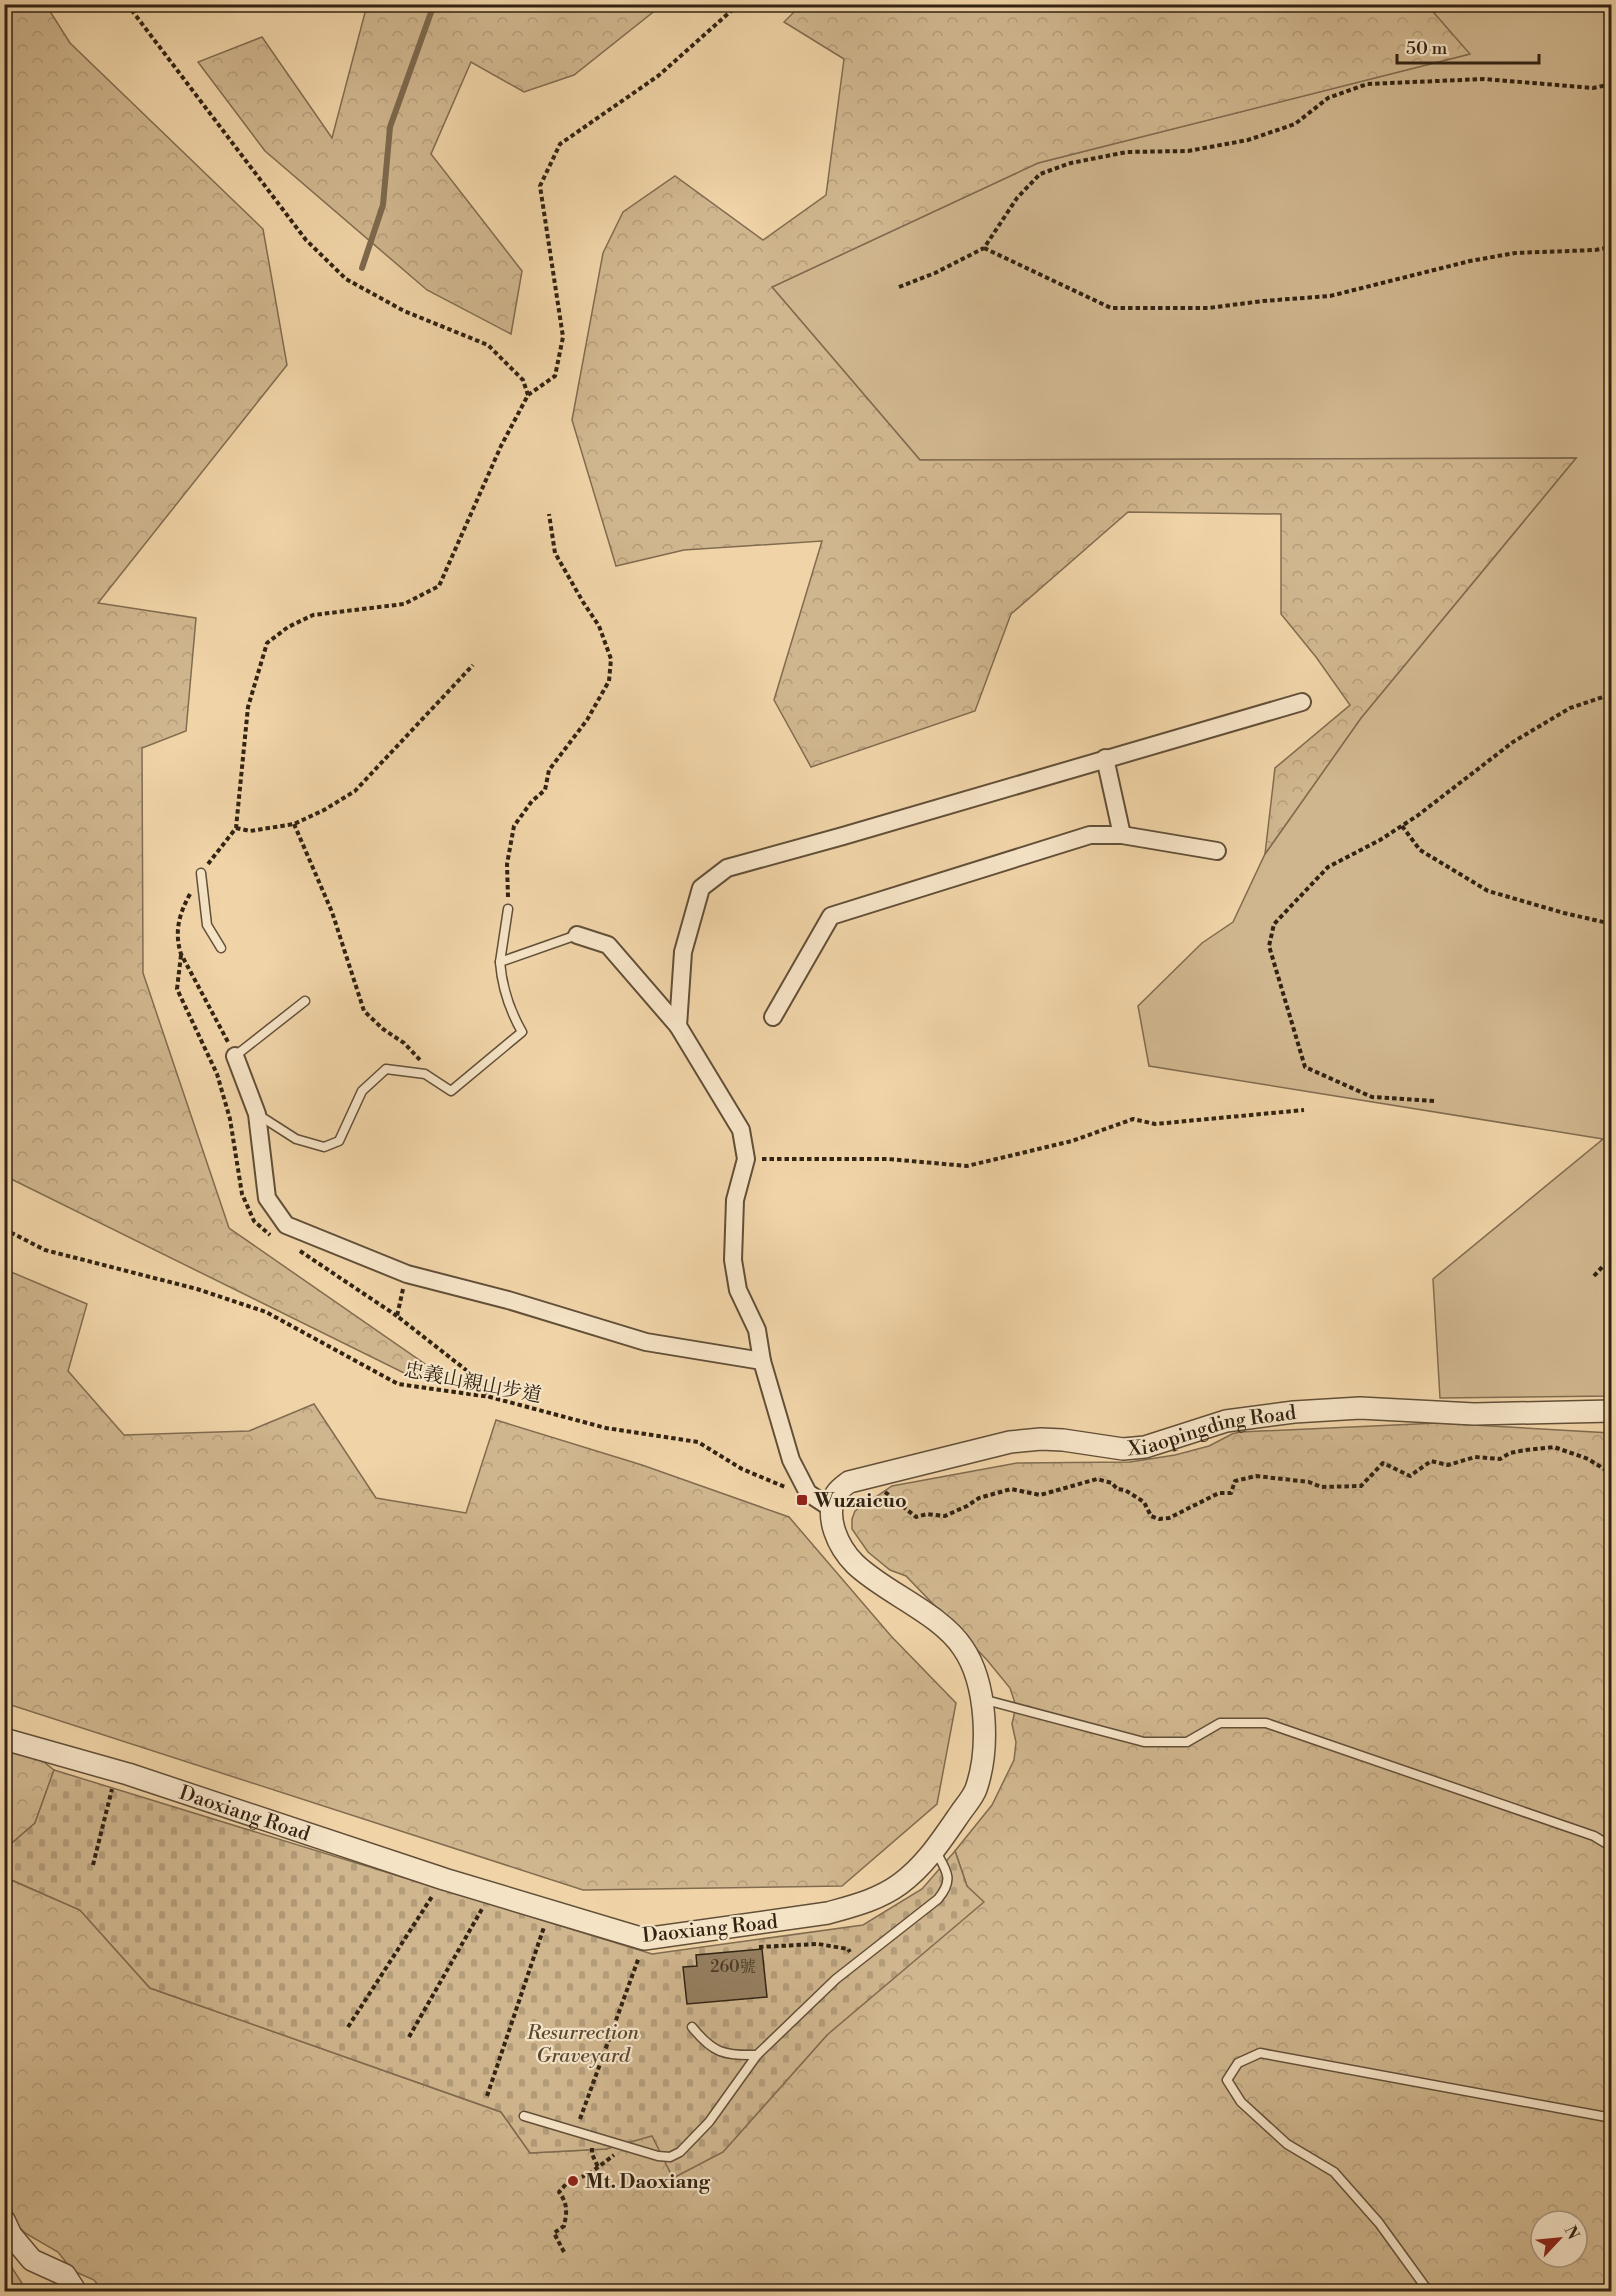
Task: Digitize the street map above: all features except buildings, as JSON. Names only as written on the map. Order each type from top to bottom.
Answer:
[{"type":"street","points":[[678,1026],[683,952],[701,888],[727,868],[1302,702]]},
{"type":"street","points":[[1105,758],[1122,835]]},
{"type":"street","points":[[773,1017],[831,916],[1090,835],[1122,835],[1217,851]]},
{"type":"street","points":[[577,934],[608,945],[678,1026],[741,1130],[746,1159],[735,1200],[734,1260],[738,1290],[757,1330],[762,1361],[791,1460],[808,1493],[831,1508]]},
{"type":"street","points":[[235,1056],[257,1114],[267,1198],[286,1225],[406,1274],[508,1300],[646,1342],[762,1361]]},
{"type":"street","name":"Xiaopingding Road","points":[[831,1508],[837,1492],[849,1482],[1010,1442],[1041,1439],[1123,1449],[1145,1447],[1226,1421],[1294,1412],[1360,1408],[1474,1413],[1611,1411]]},
{"type":"street","name":"Daoxiang Road","points":[[4,1740],[116,1770],[444,1879],[644,1939],[773,1921],[853,1906],[881,1896],[900,1884],[924,1863],[934,1850],[976,1790],[985,1725],[974,1669],[963,1647],[944,1628],[855,1564],[834,1532],[831,1508]]},
{"type":"street","points":[[4,2220],[11,2235],[32,2260],[65,2275],[76,2292]]},
{"type":"lane","points":[[201,873],[207,925],[221,948]]},
{"type":"lane","points":[[257,1114],[296,1139],[324,1147],[339,1142],[362,1091],[386,1069],[424,1074],[451,1091],[522,1032],[510,1011],[501,981],[500,962],[508,909]]},
{"type":"lane","points":[[500,962],[577,934]]},
{"type":"lane","points":[[235,1056],[305,1001]]},
{"type":"lane","points":[[981,1699],[1144,1742],[1187,1742],[1220,1723],[1266,1723],[1594,1836],[1611,1847]]},
{"type":"lane","points":[[524,2116],[641,2152],[670,2157],[680,2152],[709,2122],[756,2055],[856,1962],[921,1913],[947,1889],[948,1878],[934,1850]]},
{"type":"lane","points":[[692,2027],[706,2044],[731,2056],[756,2055]]},
{"type":"lane","points":[[1429,2292],[1379,2223],[1334,2172],[1287,2144],[1241,2102],[1227,2080],[1238,2063],[1260,2053],[1611,2118]]},
{"type":"path","points":[[127,4],[306,240],[338,272],[346,279],[404,311],[488,345],[523,380],[528,394]]},
{"type":"path","points":[[235,1056],[181,954],[176,939],[181,912],[201,873],[236,828],[248,707],[267,643],[288,627],[313,615],[404,604],[439,586],[501,446],[528,394],[555,376],[563,337],[540,186],[560,144],[658,76],[740,4]]},
{"type":"path","points":[[899,288],[984,248],[1017,198],[1040,174],[1071,163],[1127,152],[1188,151],[1248,140],[1295,124],[1328,99],[1367,84],[1484,80],[1593,88],[1611,84]]},
{"type":"path","points":[[984,248],[1111,308],[1208,308],[1330,296],[1470,261],[1515,253],[1595,250],[1611,247]]},
{"type":"path","points":[[508,909],[507,864],[514,826],[532,801],[545,790],[549,770],[587,720],[609,681],[611,659],[599,626],[555,553],[549,514]]},
{"type":"path","points":[[236,828],[250,831],[294,824],[324,810],[355,791],[473,665]]},
{"type":"path","points":[[1434,1101],[1372,1097],[1305,1067],[1269,946],[1274,924],[1328,867],[1402,826],[1513,742],[1570,708],[1611,693]]},
{"type":"path","points":[[294,824],[332,912],[364,1011],[419,1058],[424,1074]]},
{"type":"path","points":[[1402,826],[1420,850],[1488,891],[1611,924]]},
{"type":"path","points":[[746,1159],[888,1160],[967,1166],[1072,1141],[1133,1119],[1155,1124],[1304,1110]]},
{"type":"path","name":"忠義山親山步道","points":[[4,1229],[45,1250],[197,1289],[266,1312],[398,1384],[490,1397],[606,1428],[698,1442],[742,1469],[779,1486],[808,1493]]},
{"type":"path","points":[[1594,1276],[1604,1265],[1611,1262]]},
{"type":"path","points":[[406,1274],[397,1316],[466,1370],[490,1397]]},
{"type":"path","points":[[866,1477],[916,1517],[927,1514],[945,1516],[979,1498],[1011,1489],[1040,1495],[1097,1479],[1112,1483],[1116,1489],[1125,1490],[1144,1502],[1151,1516],[1159,1519],[1169,1518],[1219,1493],[1231,1493],[1235,1481],[1256,1476],[1309,1482],[1321,1487],[1361,1486],[1383,1463],[1410,1476],[1431,1461],[1448,1465],[1475,1457],[1500,1459],[1510,1453],[1554,1447],[1588,1459],[1611,1474]]},
{"type":"path","points":[[93,1865],[116,1770]]},
{"type":"path","points":[[348,2027],[444,1879]]},
{"type":"path","points":[[409,2037],[491,1893]]},
{"type":"path","points":[[487,2096],[549,1912]]},
{"type":"path","points":[[575,2133],[644,1939]]},
{"type":"path","points":[[759,1947],[818,1944],[848,1949],[856,1962]]},
{"type":"path","points":[[564,2252],[554,2233],[564,2226],[566,2217],[567,2203],[560,2192],[567,2183],[589,2174],[598,2167]]},
{"type":"green space","points":[[4,5],[46,5],[70,43],[263,229],[287,365],[98,603],[196,618],[186,731],[142,748],[143,973],[229,1228],[435,1371],[404,1373],[5,1176]]},
{"type":"green space","points":[[367,5],[662,5],[574,75],[524,92],[471,62],[431,154],[522,271],[511,334],[427,290],[265,151],[198,62],[262,37],[332,138]]},
{"type":"green space","points":[[801,5],[1427,5],[1470,54],[1038,163],[772,287],[920,460],[1576,458],[1361,718],[1265,854],[1275,768],[1350,705],[1316,657],[1281,614],[1281,514],[1128,512],[1011,614],[975,711],[811,767],[774,700],[822,541],[684,550],[616,566],[572,420],[603,253],[623,212],[675,176],[763,240],[826,195],[844,59],[784,22]]},
{"type":"green space","points":[[1427,5],[1611,5],[1611,1396],[1440,1398],[1433,1279],[1603,1139],[1149,1066],[1138,1006],[1202,943],[1233,922],[1265,854],[1361,718],[1576,458],[920,460],[772,287],[1038,163],[1469,54]]},
{"type":"green space","points":[[4,1269],[87,1304],[68,1371],[124,1435],[249,1431],[314,1404],[376,1498],[466,1513],[496,1420],[642,1465],[789,1517],[891,1636],[956,1703],[937,1804],[842,1886],[583,1890],[8,1704],[5,1705]]},
{"type":"green space","points":[[1438,1423],[1611,1433],[1611,2291],[103,2291],[94,2280],[76,2272],[69,2266],[58,2252],[25,2233],[5,2213],[4,1877],[80,1910],[150,1988],[501,2112],[530,2153],[606,2149],[652,2135],[673,2178],[723,2152],[827,2035],[967,1886],[955,1851],[992,1805],[1014,1760],[1016,1742],[1012,1724],[1016,1706],[1010,1688],[987,1660],[906,1576],[890,1570],[868,1552],[852,1529],[855,1511],[892,1486],[1017,1463],[1130,1462],[1175,1455],[1209,1446],[1232,1434]]},
{"type":"green space","points":[[17,1741],[54,1770],[35,1823],[5,1849],[5,1743]]},
{"type":"green space","name":"Resurrection Graveyard","points":[[54,1770],[652,1954],[863,1925],[922,1889],[955,1851],[967,1886],[984,1902],[827,2035],[723,2152],[673,2178],[652,2136],[606,2149],[530,2153],[501,2112],[150,1988],[80,1910],[5,1877],[5,1849],[35,1823]]},
{"type":"green space","points":[[5,2257],[27,2291],[5,2291]]},
{"type":"waterway","points":[[362,268],[383,205],[390,127],[434,4]]},
{"type":"place","name":"Wuzaicuo","points":[[802,1500]]},
{"type":"place","name":"Mt. Daoxiang","points":[[573,2181]]}]
